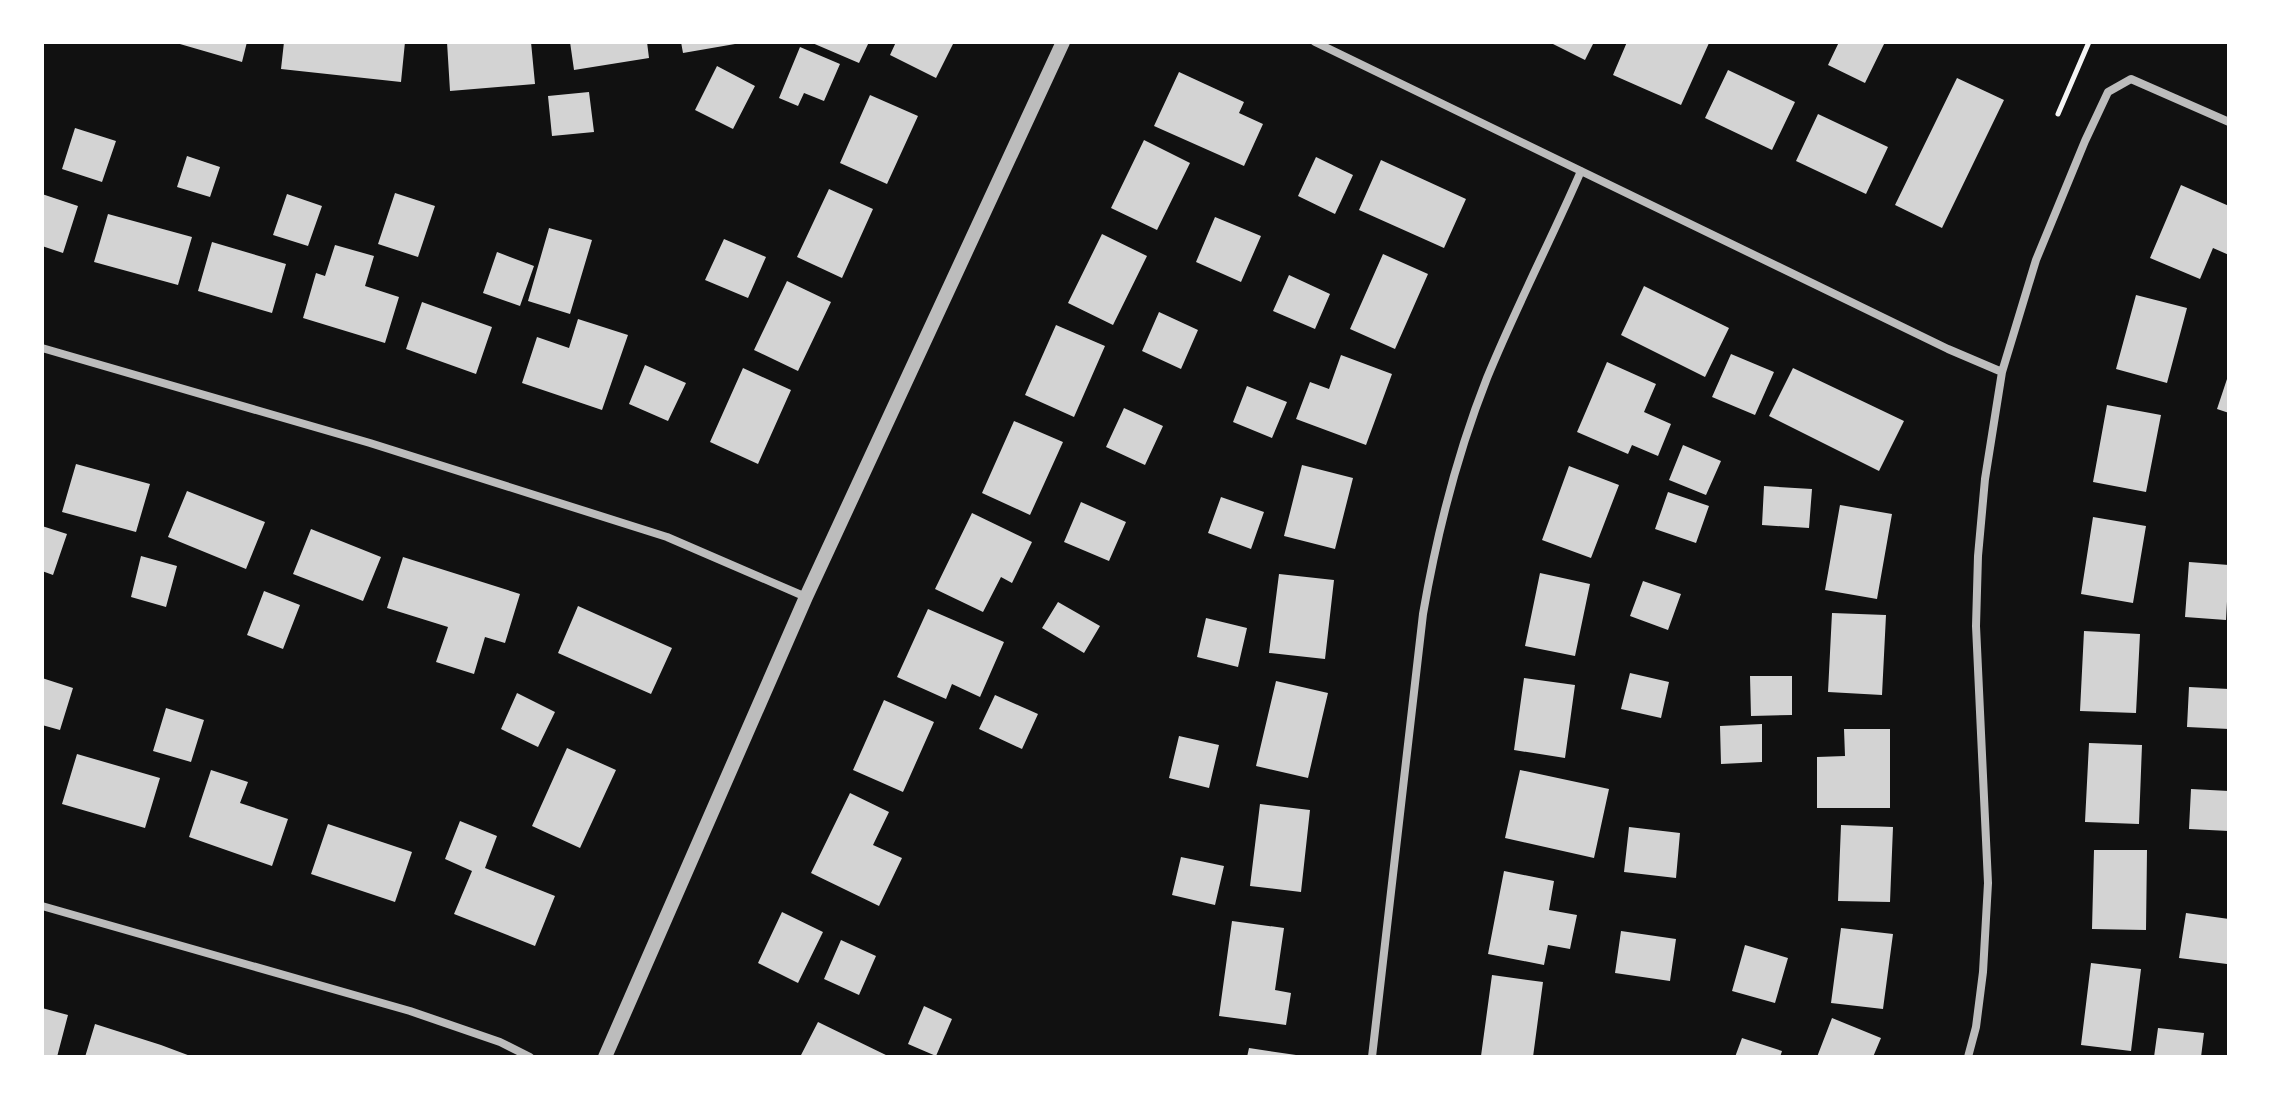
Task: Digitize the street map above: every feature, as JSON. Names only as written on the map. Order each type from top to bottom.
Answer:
[{"type":"street","points":[[605,1057],[806,597],[1063,42]]},
{"type":"street","points":[[1315,42],[1948,349],[2002,372]]},
{"type":"street","points":[[1968,1057],[1976,1027],[1983,972],[1988,883],[1976,626],[1978,556],[1985,479],[2002,372],[2036,260],[2108,92],[2131,79],[2229,122]]},
{"type":"street","points":[[1372,1057],[1423,614],[1434,549],[1457,465],[1487,378],[1581,171]]},
{"type":"street","points":[[42,348],[370,443],[667,537],[806,597]]},
{"type":"street","points":[[42,906],[410,1011],[500,1042],[530,1057]]},
{"type":"path","points":[[2058,114],[2089,42]]},
{"type":"building","points":[[173,42],[247,42],[242,62]]},
{"type":"building","points":[[284,42],[405,42],[401,82],[281,69]]},
{"type":"building","points":[[447,42],[531,42],[535,84],[450,91]]},
{"type":"building","points":[[570,42],[647,42],[649,58],[574,70]]},
{"type":"building","points":[[681,42],[735,42],[735,44],[683,53]]},
{"type":"building","points":[[810,42],[869,42],[859,63]]},
{"type":"building","points":[[896,42],[954,42],[936,78],[890,55]]},
{"type":"building","points":[[1549,42],[1594,42],[1585,60]]},
{"type":"building","points":[[1627,42],[1709,43],[1681,105],[1613,75]]},
{"type":"building","points":[[1839,42],[1885,42],[1865,83],[1828,65]]},
{"type":"building","points":[[800,47],[840,64],[824,101],[804,93],[798,106],[779,98]]},
{"type":"building","points":[[717,66],[755,86],[733,129],[695,110]]},
{"type":"building","points":[[1728,70],[1795,102],[1772,150],[1705,118]]},
{"type":"building","points":[[1179,72],[1244,102],[1239,113],[1263,124],[1244,166],[1154,126]]},
{"type":"building","points":[[1957,78],[2004,100],[1942,228],[1895,205]]},
{"type":"building","points":[[589,92],[594,132],[552,136],[548,96]]},
{"type":"building","points":[[870,95],[918,116],[887,184],[840,163]]},
{"type":"building","points":[[1818,114],[1888,147],[1866,194],[1796,161]]},
{"type":"building","points":[[75,128],[116,141],[102,182],[62,169]]},
{"type":"building","points":[[1144,140],[1190,163],[1157,230],[1111,208]]},
{"type":"building","points":[[187,156],[220,167],[210,197],[177,187]]},
{"type":"building","points":[[1316,157],[1353,175],[1335,214],[1298,196]]},
{"type":"building","points":[[1381,160],[1466,199],[1444,248],[1359,210]]},
{"type":"building","points":[[2181,185],[2229,206],[2229,255],[2213,248],[2200,279],[2150,258]]},
{"type":"building","points":[[829,189],[873,209],[842,278],[797,257]]},
{"type":"building","points":[[395,193],[435,206],[418,257],[378,244]]},
{"type":"building","points":[[42,194],[78,206],[63,253],[42,246]]},
{"type":"building","points":[[287,194],[322,206],[308,246],[273,235]]},
{"type":"building","points":[[108,214],[192,237],[178,285],[94,262]]},
{"type":"building","points":[[1215,217],[1261,236],[1241,282],[1196,262]]},
{"type":"building","points":[[549,228],[592,240],[570,314],[528,301]]},
{"type":"building","points":[[1102,234],[1147,256],[1113,325],[1068,303]]},
{"type":"building","points":[[724,239],[766,257],[748,298],[705,280]]},
{"type":"building","points":[[212,242],[286,264],[272,313],[198,291]]},
{"type":"building","points":[[335,245],[374,256],[365,286],[399,297],[385,343],[303,318],[316,273],[325,276]]},
{"type":"building","points":[[497,252],[534,266],[520,306],[483,293]]},
{"type":"building","points":[[1383,254],[1428,274],[1395,349],[1350,329]]},
{"type":"building","points":[[1289,275],[1330,294],[1315,329],[1273,311]]},
{"type":"building","points":[[787,281],[831,302],[798,371],[754,350]]},
{"type":"building","points":[[1644,286],[1729,328],[1705,377],[1621,335]]},
{"type":"building","points":[[2136,295],[2187,308],[2167,383],[2116,369]]},
{"type":"building","points":[[422,302],[492,327],[476,374],[406,349]]},
{"type":"building","points":[[1159,312],[1198,330],[1181,369],[1142,351]]},
{"type":"building","points":[[578,319],[628,335],[602,410],[522,383],[537,337],[569,348]]},
{"type":"building","points":[[1056,325],[1105,346],[1074,417],[1025,395]]},
{"type":"building","points":[[1731,354],[1774,372],[1755,415],[1712,397]]},
{"type":"building","points":[[1341,355],[1392,374],[1366,445],[1296,419],[1310,382],[1329,389]]},
{"type":"building","points":[[1607,362],[1656,384],[1644,412],[1671,424],[1658,456],[1632,445],[1628,454],[1577,432]]},
{"type":"building","points":[[645,365],[686,383],[668,421],[629,404]]},
{"type":"building","points":[[743,368],[791,390],[758,464],[710,442]]},
{"type":"building","points":[[1793,368],[1904,421],[1879,471],[1769,416]]},
{"type":"building","points":[[2229,373],[2229,413],[2217,409]]},
{"type":"building","points":[[1247,386],[1287,402],[1272,438],[1233,422]]},
{"type":"building","points":[[2107,405],[2161,415],[2146,492],[2093,482]]},
{"type":"building","points":[[1124,408],[1163,426],[1145,465],[1106,447]]},
{"type":"building","points":[[1014,421],[1063,442],[1030,515],[982,493]]},
{"type":"building","points":[[1683,445],[1721,461],[1706,495],[1669,480]]},
{"type":"building","points":[[76,464],[150,484],[136,532],[62,512]]},
{"type":"building","points":[[1302,465],[1353,478],[1335,549],[1284,536]]},
{"type":"building","points":[[1569,466],[1619,485],[1591,558],[1542,540]]},
{"type":"building","points":[[1764,486],[1812,489],[1809,528],[1762,525]]},
{"type":"building","points":[[187,491],[265,522],[246,569],[168,537]]},
{"type":"building","points":[[1668,492],[1709,506],[1696,543],[1655,529]]},
{"type":"building","points":[[1221,497],[1264,512],[1251,549],[1208,533]]},
{"type":"building","points":[[1081,502],[1126,522],[1109,561],[1064,542]]},
{"type":"building","points":[[1840,505],[1892,514],[1877,599],[1825,590]]},
{"type":"building","points":[[972,513],[1032,542],[1012,583],[1001,577],[983,612],[935,589]]},
{"type":"building","points":[[2093,517],[2146,526],[2133,603],[2081,594]]},
{"type":"building","points":[[42,526],[67,534],[53,575],[42,571]]},
{"type":"building","points":[[311,529],[381,557],[363,601],[293,574]]},
{"type":"building","points":[[141,556],[177,566],[166,607],[131,597]]},
{"type":"building","points":[[403,557],[520,594],[505,643],[485,637],[474,674],[436,662],[448,627],[387,608]]},
{"type":"building","points":[[2189,562],[2229,565],[2226,620],[2185,617]]},
{"type":"building","points":[[1540,573],[1590,584],[1575,656],[1525,646]]},
{"type":"building","points":[[1279,574],[1334,580],[1325,659],[1269,653]]},
{"type":"building","points":[[1643,581],[1681,594],[1668,630],[1630,616]]},
{"type":"building","points":[[264,591],[300,605],[283,649],[247,635]]},
{"type":"building","points":[[1058,602],[1100,626],[1084,653],[1042,628]]},
{"type":"building","points":[[578,606],[672,648],[651,694],[558,653]]},
{"type":"building","points":[[928,609],[1004,642],[980,697],[952,684],[946,699],[897,677]]},
{"type":"building","points":[[1832,613],[1886,615],[1882,695],[1828,692]]},
{"type":"building","points":[[1206,618],[1247,628],[1238,667],[1197,657]]},
{"type":"building","points":[[2084,631],[2140,634],[2136,713],[2080,711]]},
{"type":"building","points":[[1630,673],[1669,682],[1661,718],[1621,709]]},
{"type":"building","points":[[1750,676],[1792,676],[1792,715],[1751,716]]},
{"type":"building","points":[[42,678],[73,688],[60,730],[42,725]]},
{"type":"building","points":[[1524,678],[1575,685],[1565,758],[1514,750]]},
{"type":"building","points":[[1276,681],[1328,693],[1308,778],[1256,766]]},
{"type":"building","points":[[2189,687],[2229,689],[2229,729],[2187,727]]},
{"type":"building","points":[[517,693],[555,712],[538,747],[501,729]]},
{"type":"building","points":[[995,695],[1038,714],[1022,749],[979,729]]},
{"type":"building","points":[[884,700],[934,722],[903,792],[853,770]]},
{"type":"building","points":[[166,708],[204,720],[191,762],[153,751]]},
{"type":"building","points":[[1762,724],[1762,762],[1721,764],[1720,726]]},
{"type":"building","points":[[1844,729],[1890,729],[1890,808],[1817,808],[1817,757],[1845,756]]},
{"type":"building","points":[[1179,736],[1219,745],[1209,788],[1169,778]]},
{"type":"building","points":[[2089,743],[2142,745],[2139,824],[2085,822]]},
{"type":"building","points":[[567,748],[616,770],[580,848],[532,826]]},
{"type":"building","points":[[77,754],[160,778],[145,828],[62,804]]},
{"type":"building","points":[[211,770],[248,782],[240,803],[288,819],[272,866],[189,837]]},
{"type":"building","points":[[1520,770],[1609,789],[1594,858],[1505,838]]},
{"type":"building","points":[[2191,789],[2229,791],[2229,831],[2189,829]]},
{"type":"building","points":[[850,793],[889,812],[873,845],[902,858],[879,906],[811,873]]},
{"type":"building","points":[[1260,804],[1310,810],[1301,892],[1250,886]]},
{"type":"building","points":[[460,821],[497,836],[485,868],[555,896],[535,946],[454,914],[472,871],[445,859]]},
{"type":"building","points":[[328,824],[412,852],[395,902],[311,874]]},
{"type":"building","points":[[1841,825],[1893,827],[1890,902],[1838,901]]},
{"type":"building","points":[[1629,827],[1680,833],[1676,878],[1624,872]]},
{"type":"building","points":[[2094,850],[2147,850],[2146,930],[2092,929]]},
{"type":"building","points":[[1181,857],[1224,866],[1215,905],[1172,895]]},
{"type":"building","points":[[1504,871],[1554,881],[1549,910],[1577,915],[1570,949],[1548,945],[1544,965],[1488,954]]},
{"type":"building","points":[[782,912],[823,932],[798,983],[758,963]]},
{"type":"building","points":[[2186,913],[2229,919],[2227,964],[2179,958]]},
{"type":"building","points":[[1232,921],[1284,928],[1275,990],[1291,993],[1286,1025],[1219,1016]]},
{"type":"building","points":[[1841,928],[1893,934],[1883,1009],[1831,1003]]},
{"type":"building","points":[[1621,931],[1676,939],[1670,981],[1615,973]]},
{"type":"building","points":[[841,940],[876,956],[859,995],[824,979]]},
{"type":"building","points":[[1745,945],[1788,958],[1775,1003],[1732,991]]},
{"type":"building","points":[[2091,963],[2141,969],[2131,1051],[2081,1045]]},
{"type":"building","points":[[1492,975],[1543,982],[1533,1057],[1481,1056]]},
{"type":"building","points":[[924,1006],[952,1019],[936,1056],[908,1044]]},
{"type":"building","points":[[42,1008],[68,1015],[57,1057],[42,1057]]},
{"type":"building","points":[[1832,1018],[1881,1038],[1873,1057],[1817,1057]]},
{"type":"building","points":[[818,1022],[890,1057],[800,1057]]},
{"type":"building","points":[[95,1024],[161,1045],[193,1057],[85,1057]]},
{"type":"building","points":[[2158,1028],[2204,1033],[2201,1057],[2154,1057]]},
{"type":"building","points":[[1742,1038],[1782,1051],[1780,1057],[1735,1057]]},
{"type":"building","points":[[1249,1048],[1296,1055],[1296,1057],[1247,1057]]}]
